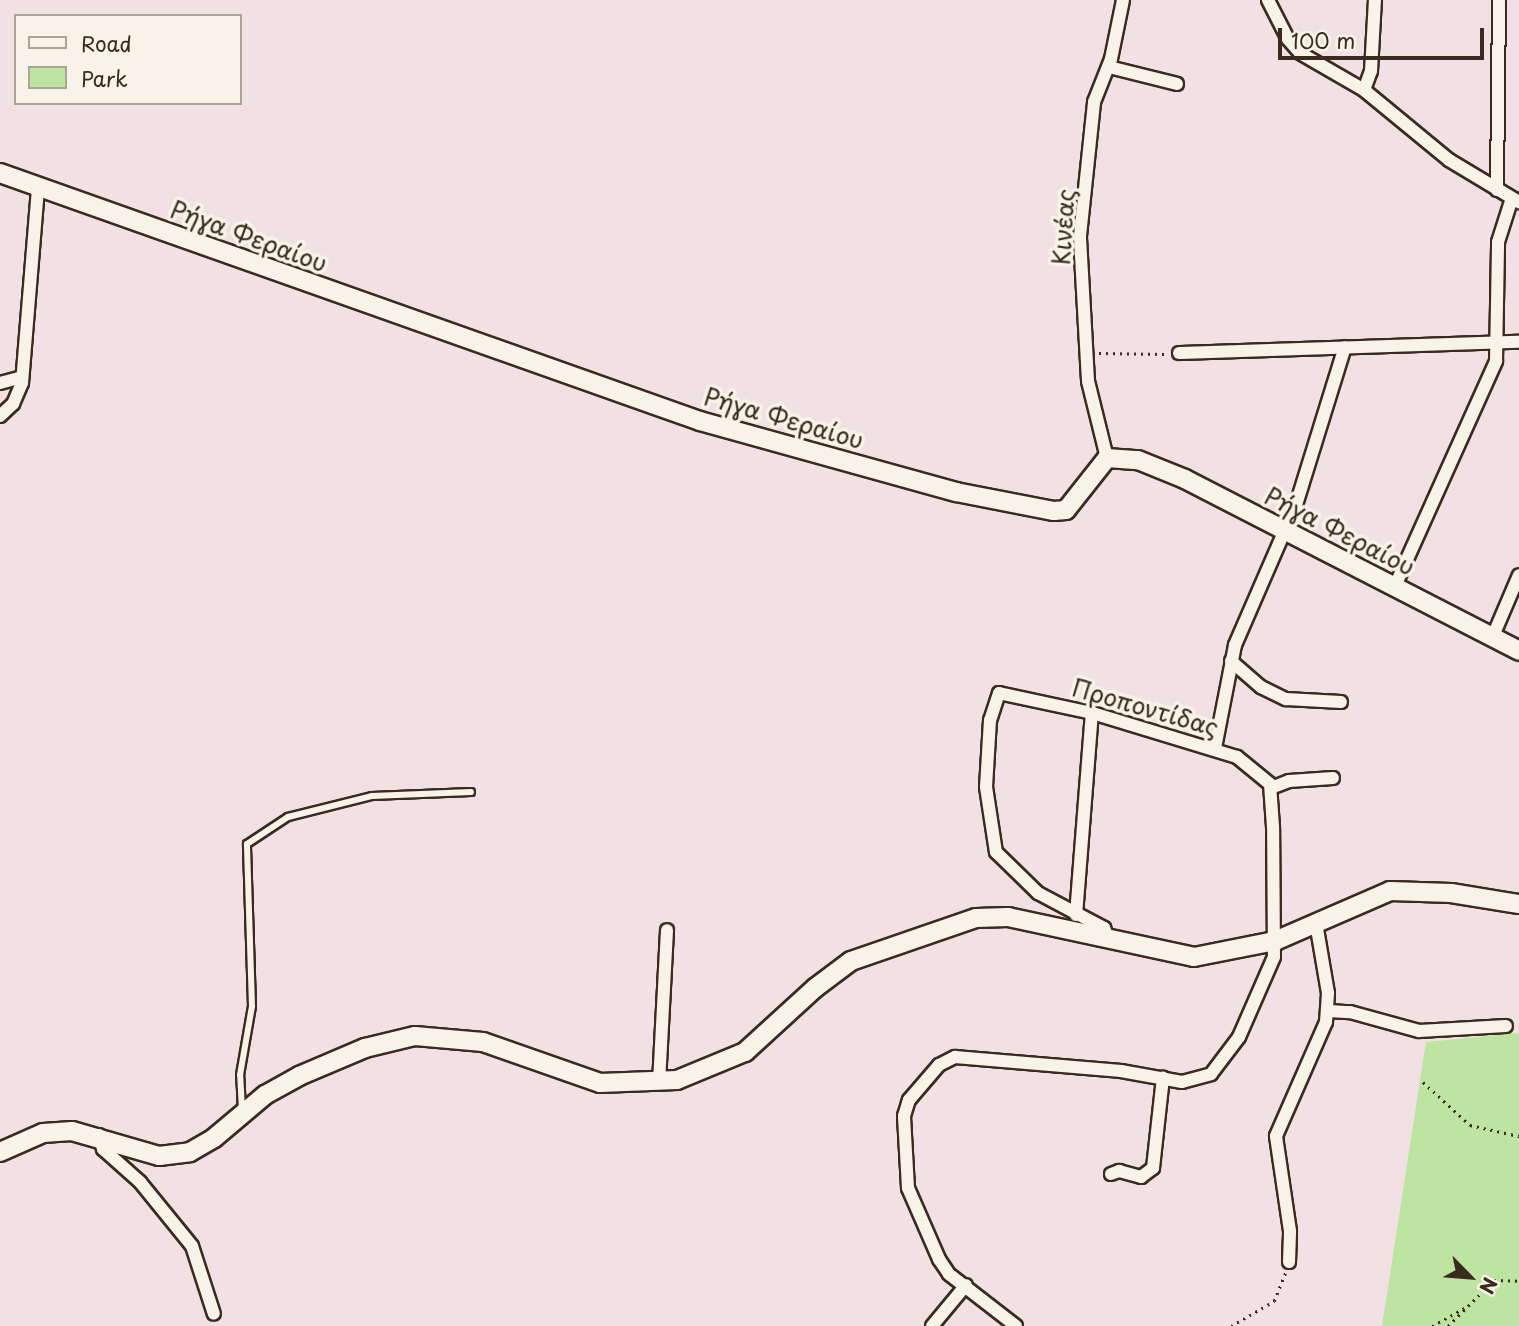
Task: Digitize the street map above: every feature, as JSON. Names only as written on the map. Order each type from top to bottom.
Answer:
[{"type":"street","name":"Κινέας","points":[[1107,458],[1094,413],[1086,353],[1080,236],[1094,102],[1109,66],[1123,0]]},
{"type":"street","points":[[1268,0],[1287,39],[1300,53],[1364,90],[1438,152],[1516,200],[1498,242],[1496,360],[1395,586]]},
{"type":"street","points":[[1364,90],[1371,71],[1375,0]]},
{"type":"street","points":[[1497,190],[1499,0]]},
{"type":"street","points":[[1109,66],[1177,84]]},
{"type":"street","name":"Ρήγα Φεραίου","points":[[0,173],[700,421],[956,492],[1054,512],[1066,510],[1107,458],[1125,457],[1155,466],[1519,651]]},
{"type":"street","points":[[0,416],[19,393],[22,377],[38,188]]},
{"type":"street","points":[[1179,353],[1519,342]]},
{"type":"street","points":[[1215,748],[1231,662],[1285,532],[1345,346]]},
{"type":"street","points":[[0,383],[22,377]]},
{"type":"street","points":[[1493,636],[1519,575]]},
{"type":"street","points":[[1231,662],[1261,687],[1286,699],[1341,702]]},
{"type":"street","name":"Προποντίδας","points":[[1076,915],[1028,886],[996,852],[986,787],[990,720],[999,694],[1092,713],[1215,748],[1259,771],[1270,786]]},
{"type":"street","points":[[1092,713],[1076,915],[1104,928],[1108,941]]},
{"type":"street","points":[[1016,1326],[944,1268],[908,1188],[904,1116],[909,1100],[923,1080],[939,1065],[959,1057],[1163,1079],[1197,1080],[1222,1063],[1261,990],[1275,941],[1270,786],[1289,781],[1333,778]]},
{"type":"street","points":[[0,1152],[50,1131],[99,1135],[150,1154],[180,1154],[214,1139],[242,1112],[321,1065],[365,1048],[415,1036],[483,1042],[600,1083],[659,1083],[735,1058],[841,968],[947,926],[999,916],[1194,957],[1275,941],[1391,891],[1451,892],[1519,904]]},
{"type":"street","points":[[1289,1262],[1290,1231],[1276,1136],[1318,1044],[1328,1011],[1316,923]]},
{"type":"street","points":[[659,1083],[667,930]]},
{"type":"street","points":[[1328,1011],[1350,1012],[1419,1031],[1506,1026]]},
{"type":"street","points":[[1111,1174],[1119,1171],[1141,1177],[1153,1168],[1163,1079]]},
{"type":"street","points":[[99,1135],[103,1149],[140,1182],[192,1246],[214,1314]]},
{"type":"street","points":[[932,1326],[966,1285]]},
{"type":"lane","points":[[242,1112],[240,1075],[252,1006],[247,844],[288,817],[372,796],[471,792]]},
{"type":"path","points":[[1086,353],[1179,353]]},
{"type":"path","points":[[1423,1082],[1470,1125],[1519,1136]]},
{"type":"path","points":[[1231,1326],[1274,1301],[1289,1262]]},
{"type":"path","points":[[1448,1326],[1494,1280],[1519,1281]]},
{"type":"path","points":[[1432,1326],[1468,1306]]},
{"type":"green space","points":[[1519,1033],[1519,1326],[1382,1326],[1426,1042]]}]
